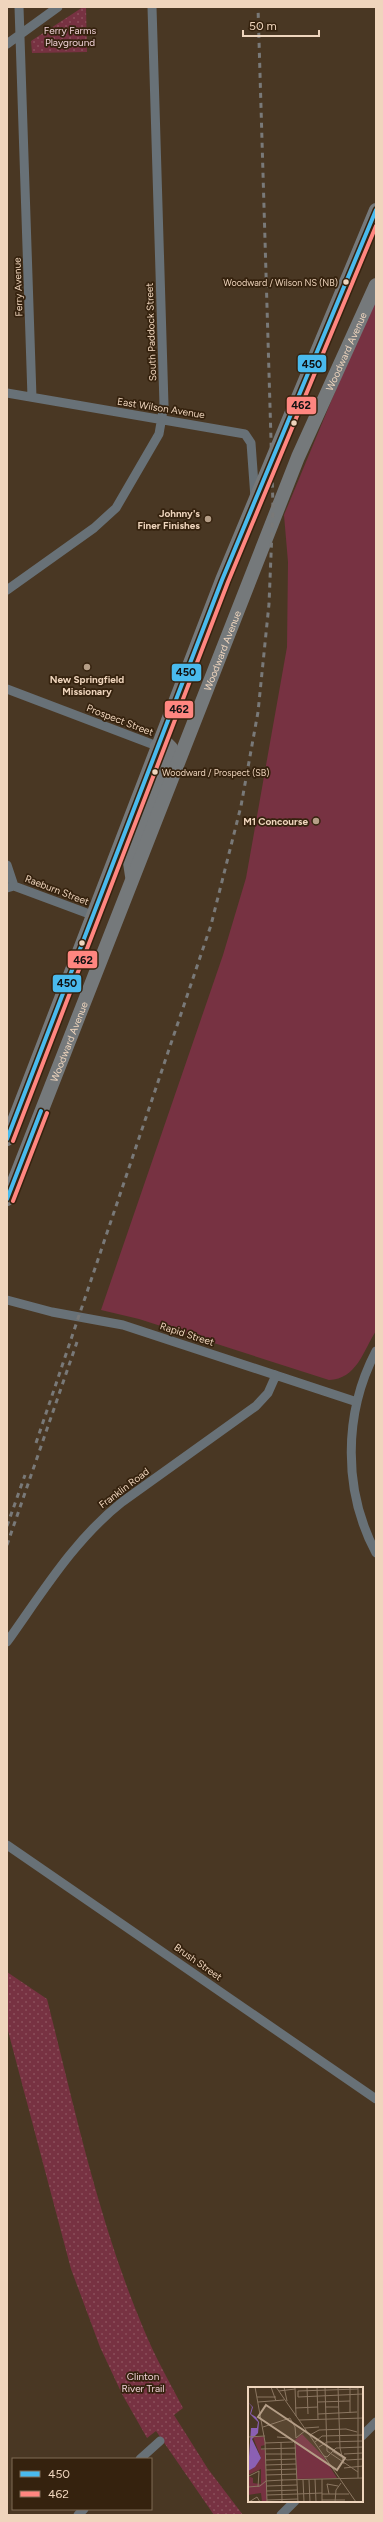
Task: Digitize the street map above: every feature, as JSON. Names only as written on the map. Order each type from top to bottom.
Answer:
[{"type":"main road","points":[[7,1139],[11,1116],[92,915],[254,499],[376,210]]},
{"type":"main road","name":"Woodward Avenue","points":[[7,1199],[298,457],[376,285]]},
{"type":"main road","points":[[132,878],[129,856],[171,748],[165,742],[157,746]]},
{"type":"main road","points":[[84,1002],[73,1002],[70,995],[97,928],[92,915]]},
{"type":"street","name":"Ferry Avenue","points":[[19,7],[32,398]]},
{"type":"street","points":[[7,44],[58,7]]},
{"type":"street","name":"South Paddock Street","points":[[7,590],[94,528],[116,508],[152,449],[163,420],[152,7]]},
{"type":"street","name":"East Wilson Avenue","points":[[7,393],[241,432],[248,436],[251,443],[254,499]]},
{"type":"street","name":"Prospect Street","points":[[7,689],[157,746]]},
{"type":"street","name":"Raeburn Street","points":[[7,865],[11,887],[92,915]]},
{"type":"street","name":"Rapid Street","points":[[7,1300],[52,1312],[123,1325],[357,1402]]},
{"type":"street","points":[[376,1351],[357,1402],[351,1444],[353,1480],[360,1514],[376,1554]]},
{"type":"street","name":"Franklin Road","points":[[7,1642],[69,1557],[101,1520],[122,1502],[256,1406],[268,1393],[276,1375]]},
{"type":"street","name":"Brush Street","points":[[7,1845],[376,2099]]},
{"type":"street","points":[[363,2435],[376,2422]]},
{"type":"street","points":[[141,2458],[160,2441]]},
{"type":"street","points":[[281,2515],[294,2502]]},
{"type":"green space","name":"Ferry Farms Playground","points":[[83,7],[86,7],[87,52],[32,53],[31,41]]},
{"type":"green space","name":"M1 Concourse","points":[[376,293],[376,1331],[363,1355],[353,1369],[346,1375],[329,1380],[139,1319],[101,1310],[223,955],[246,878],[287,647],[288,562],[284,515]]},
{"type":"green space","name":"Clinton River Trail","points":[[7,1972],[47,1999],[78,2125],[114,2249],[128,2290],[148,2340],[183,2408],[174,2415],[208,2469],[243,2515],[214,2515],[156,2431],[147,2438],[122,2394],[100,2347],[71,2269],[7,2027]]},
{"type":"railway","points":[[36,1443],[211,925],[241,806],[258,712],[269,604],[273,506],[258,7]]},
{"type":"railway","points":[[7,1545],[77,1342]]},
{"type":"railway","points":[[7,1526],[25,1475]]},
{"type":"transit line","name":"450","points":[[7,1139],[222,580],[376,210]]},
{"type":"transit line","name":"462","points":[[13,1141],[228,582],[376,226]]},
{"type":"transit line","name":"450","points":[[7,1199],[41,1111]]},
{"type":"transit line","name":"462","points":[[13,1201],[47,1113]]},
{"type":"place","name":"Woodward / Wilson NS (NB)","points":[[346,282]]},
{"type":"place","name":"Johnny's Finer Finishes","points":[[208,519]]},
{"type":"place","name":"New Springfield Missionary","points":[[87,667]]},
{"type":"place","name":"Woodward / Prospect (SB)","points":[[155,772]]},
{"type":"place","name":"M1 Concourse","points":[[316,821]]}]
